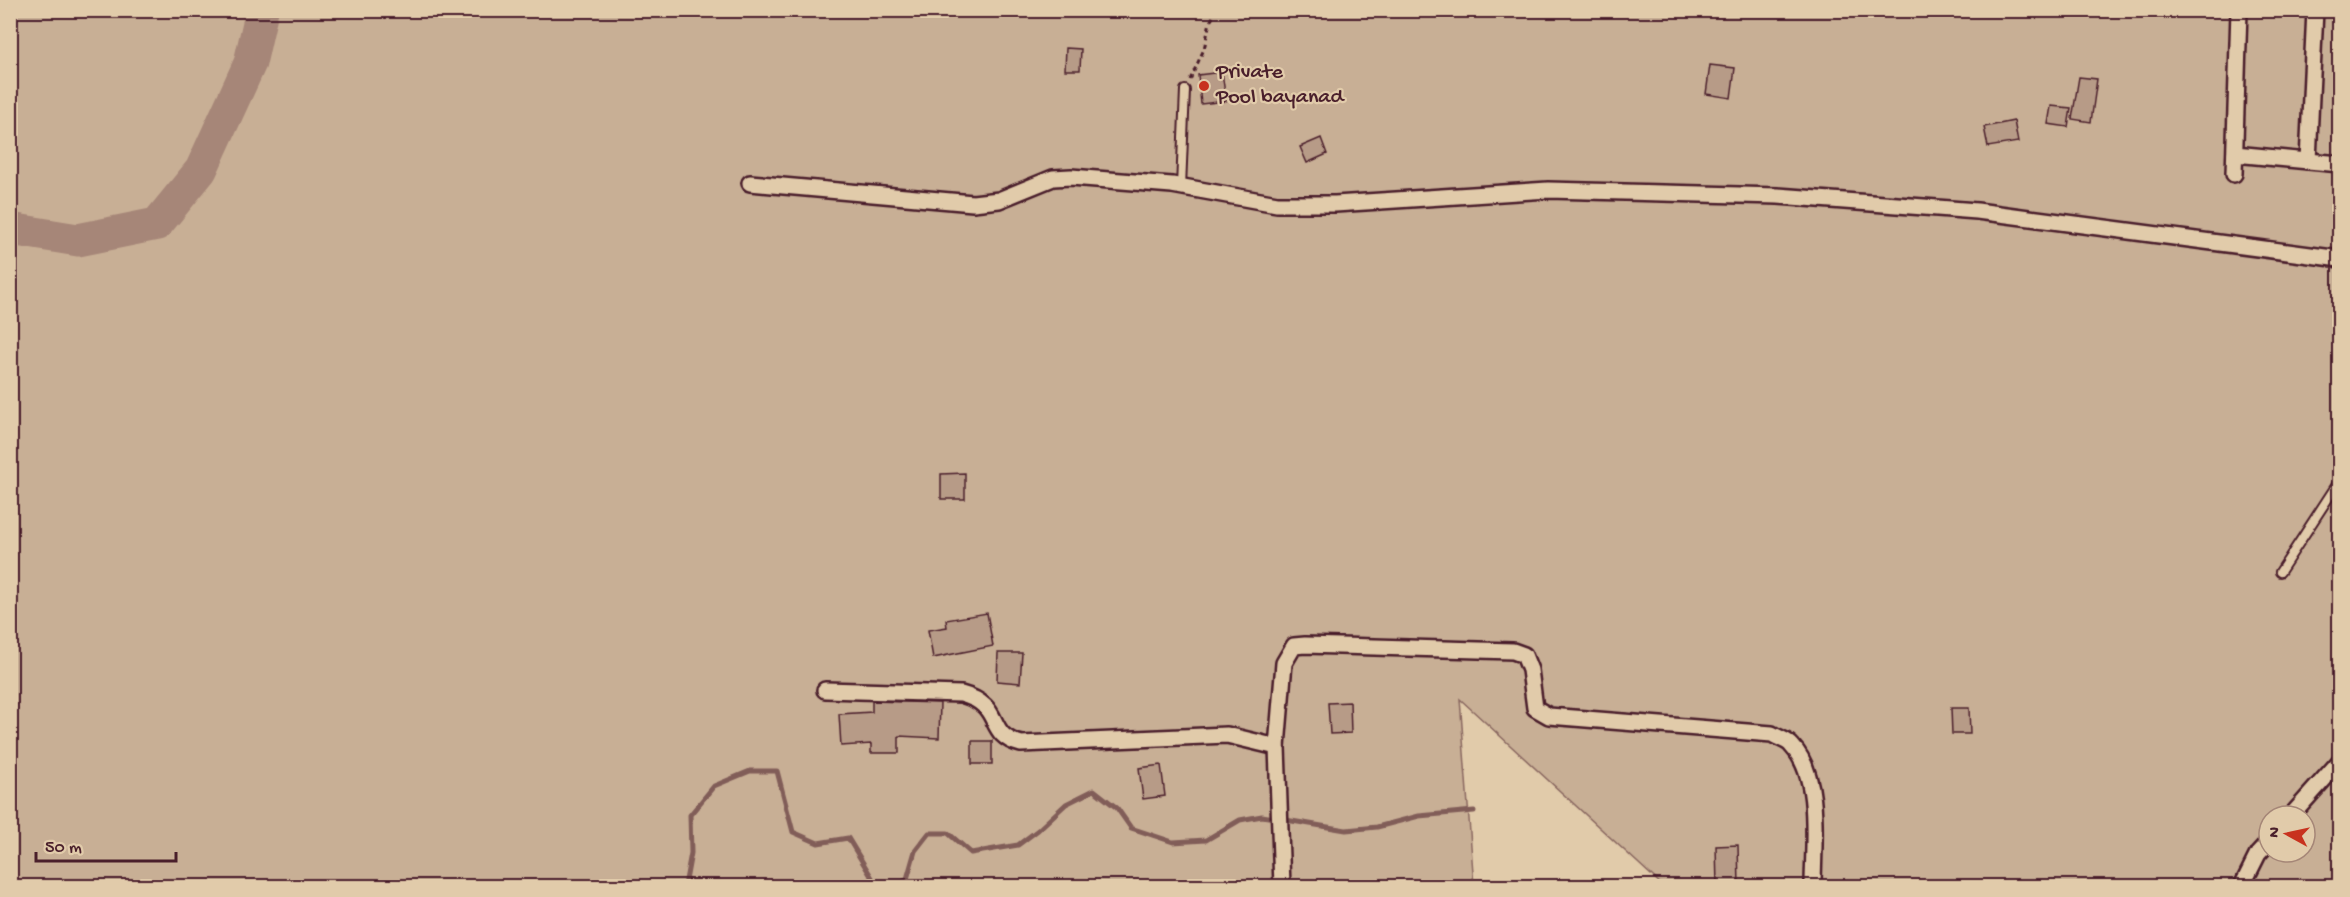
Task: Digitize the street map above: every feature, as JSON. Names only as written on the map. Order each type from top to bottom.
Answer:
[{"type":"street","points":[[2234,174],[2239,10]]},
{"type":"street","points":[[2308,161],[2314,10]]},
{"type":"street","points":[[2235,154],[2340,164]]},
{"type":"street","points":[[750,183],[974,203],[999,200],[1053,178],[1071,177],[1181,187],[1277,204],[1335,204],[1548,190],[1778,196],[1977,211],[2340,259]]},
{"type":"street","points":[[1282,886],[1277,747],[1284,663],[1294,646],[1513,651],[1524,655],[1530,670],[1535,708],[1549,716],[1772,734],[1791,744],[1805,764],[1812,785],[1814,886]]},
{"type":"street","points":[[825,690],[969,696],[985,704],[999,732],[1007,740],[1021,744],[1227,735],[1277,747]]},
{"type":"street","points":[[2302,804],[2340,761]]},
{"type":"street","points":[[2242,886],[2257,856]]},
{"type":"lane","points":[[1181,187],[1185,90]]},
{"type":"lane","points":[[2280,572],[2340,480]]},
{"type":"path","points":[[1185,90],[1204,49],[1210,22],[1217,10]]},
{"type":"shaded area","points":[[10,11],[2339,11],[2339,886],[1663,886],[1460,699],[1474,886],[11,886]]},
{"type":"building","points":[[1066,48],[1081,49],[1080,70],[1065,70]]},
{"type":"building","points":[[1710,65],[1735,68],[1731,98],[1706,94]]},
{"type":"building","points":[[1222,72],[1226,101],[1201,104],[1198,75]]},
{"type":"building","points":[[2079,77],[2097,79],[2091,122],[2072,119]]},
{"type":"building","points":[[2051,106],[2071,108],[2068,127],[2048,124]]},
{"type":"building","points":[[2014,121],[2018,142],[1988,147],[1984,127]]},
{"type":"building","points":[[1321,138],[1327,154],[1307,163],[1300,147]]},
{"type":"building","points":[[965,473],[965,499],[941,499],[941,474]]},
{"type":"building","points":[[987,613],[993,646],[933,658],[928,630],[947,627],[946,620]]},
{"type":"building","points":[[998,653],[1022,653],[1020,683],[997,681]]},
{"type":"building","points":[[872,701],[940,703],[939,738],[899,736],[899,753],[871,753],[871,744],[841,746],[839,714],[872,712]]},
{"type":"building","points":[[1350,702],[1351,733],[1330,734],[1328,703]]},
{"type":"building","points":[[1951,708],[1969,708],[1970,734],[1952,734]]},
{"type":"building","points":[[972,741],[992,741],[992,764],[972,764]]},
{"type":"building","points":[[1161,765],[1165,796],[1143,799],[1139,768]]},
{"type":"building","points":[[1738,845],[1739,886],[1717,886],[1716,846]]},
{"type":"waterway","points":[[10,229],[78,240],[157,224],[201,170],[250,63],[262,10]]},
{"type":"waterway","points":[[685,886],[691,853],[690,815],[714,786],[750,771],[777,771],[793,832],[818,843],[848,838],[877,886]]},
{"type":"waterway","points":[[896,886],[907,879],[915,851],[929,833],[948,833],[971,853],[1018,845],[1066,804],[1094,790],[1117,808],[1131,828],[1173,842],[1206,840],[1240,820],[1262,816],[1346,830],[1377,827],[1419,816],[1474,811]]},
{"type":"place","name":"Private Pool bayanad","points":[[1204,86]]}]
